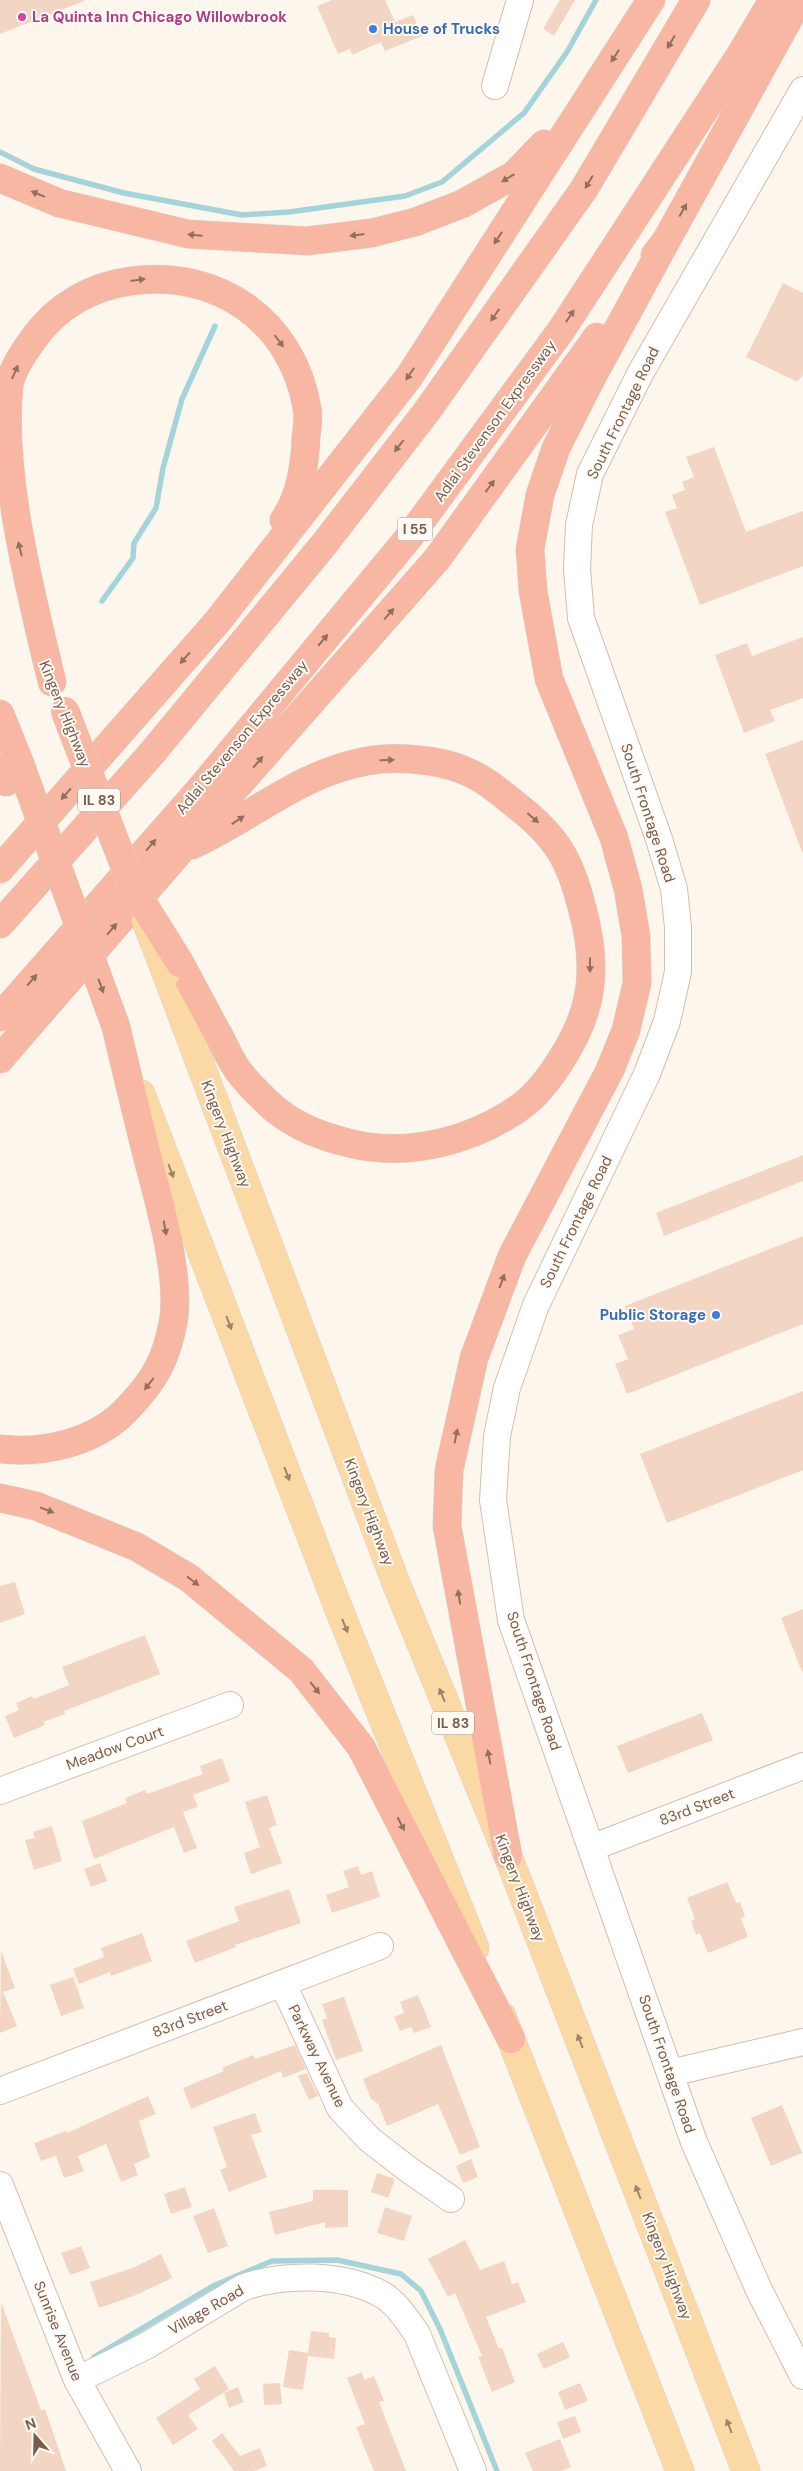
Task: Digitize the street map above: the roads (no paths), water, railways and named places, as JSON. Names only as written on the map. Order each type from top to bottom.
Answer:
[{"type":"highway","points":[[0,869],[217,622],[409,377],[650,0]]},
{"type":"highway","points":[[0,924],[152,753],[325,543],[427,410],[584,190],[696,0]]},
{"type":"highway","name":"Adlai Stevenson Expressway","points":[[0,1016],[201,788],[410,536],[562,329],[742,54],[773,0]]},
{"type":"highway","points":[[508,1856],[447,1526],[449,1470],[474,1358],[512,1256],[610,1070],[626,1030],[637,983],[636,936],[628,889],[614,838],[549,678],[533,591],[530,549],[540,494],[556,448],[592,374],[799,0]]},
{"type":"highway","points":[[0,178],[60,203],[188,234],[307,241],[372,233],[415,222],[462,204],[514,175],[581,108]]},
{"type":"highway","points":[[0,1059],[437,559],[666,241]]},
{"type":"highway","points":[[52,682],[16,532],[7,466],[6,410],[9,384],[23,354],[40,329],[62,307],[85,294],[116,283],[155,278],[196,282],[230,296],[258,318],[281,341],[296,370],[308,409],[302,475],[287,516],[217,622]]},
{"type":"highway","name":"Kingery Highway","points":[[0,551],[65,711],[133,888],[173,968],[236,1069],[269,1104],[292,1122],[328,1138],[366,1148],[406,1149],[450,1140],[489,1124],[524,1104],[549,1075],[570,1046],[585,1008],[591,966],[585,918],[576,886],[562,851],[537,821],[502,794],[463,770],[418,759],[369,760],[327,771],[262,804],[216,834],[180,851]]},
{"type":"highway","points":[[0,714],[9,772],[20,809],[60,874],[116,1027],[160,1202],[173,1281],[173,1321],[163,1360],[152,1382],[115,1423],[78,1441],[42,1449],[0,1449]]},
{"type":"highway","points":[[0,1498],[36,1506],[137,1547],[190,1578],[301,1670],[361,1747],[511,2039]]},
{"type":"main road","name":"Kingery Highway","points":[[173,968],[396,1584],[508,1856],[746,2471]]},
{"type":"main road","points":[[116,1027],[338,1607],[511,2039],[680,2471]]},
{"type":"street","points":[[495,86],[520,0]]},
{"type":"street","name":"South Frontage Road","points":[[803,90],[641,372],[590,474],[579,525],[577,569],[581,618],[659,839],[674,889],[678,927],[678,972],[667,1022],[647,1074],[536,1305],[507,1388],[497,1436],[492,1500],[511,1620],[694,2142],[760,2290],[803,2376]]},
{"type":"street","name":"Meadow Court","points":[[0,1791],[230,1705]]},
{"type":"street","name":"83rd Street","points":[[591,1848],[803,1766]]},
{"type":"street","name":"83rd Street","points":[[0,2090],[380,1946]]},
{"type":"street","name":"Parkway Avenue","points":[[283,1984],[340,2108],[369,2139],[451,2199]]},
{"type":"street","points":[[670,2072],[803,2042]]},
{"type":"street","name":"Sunrise Avenue","points":[[0,2185],[77,2380],[128,2471]]},
{"type":"street","name":"Village Road","points":[[77,2380],[146,2346],[242,2288],[257,2283],[307,2277],[343,2281],[382,2294],[406,2319],[417,2334],[473,2471]]},
{"type":"waterway","points":[[0,152],[34,169],[124,193],[242,215],[289,212],[405,196],[442,182],[524,113],[567,52],[596,0]]},
{"type":"waterway","points":[[102,601],[133,558],[134,543],[156,508],[163,468],[182,399],[215,326]]},
{"type":"waterway","points":[[94,2357],[213,2286],[272,2261],[337,2260],[401,2274],[421,2291],[440,2329],[497,2471]]},
{"type":"place","name":"La Quinta Inn Chicago Willowbrook","points":[[22,17]]},
{"type":"place","name":"House of Trucks","points":[[373,29]]},
{"type":"place","name":"Public Storage","points":[[716,1315]]}]
